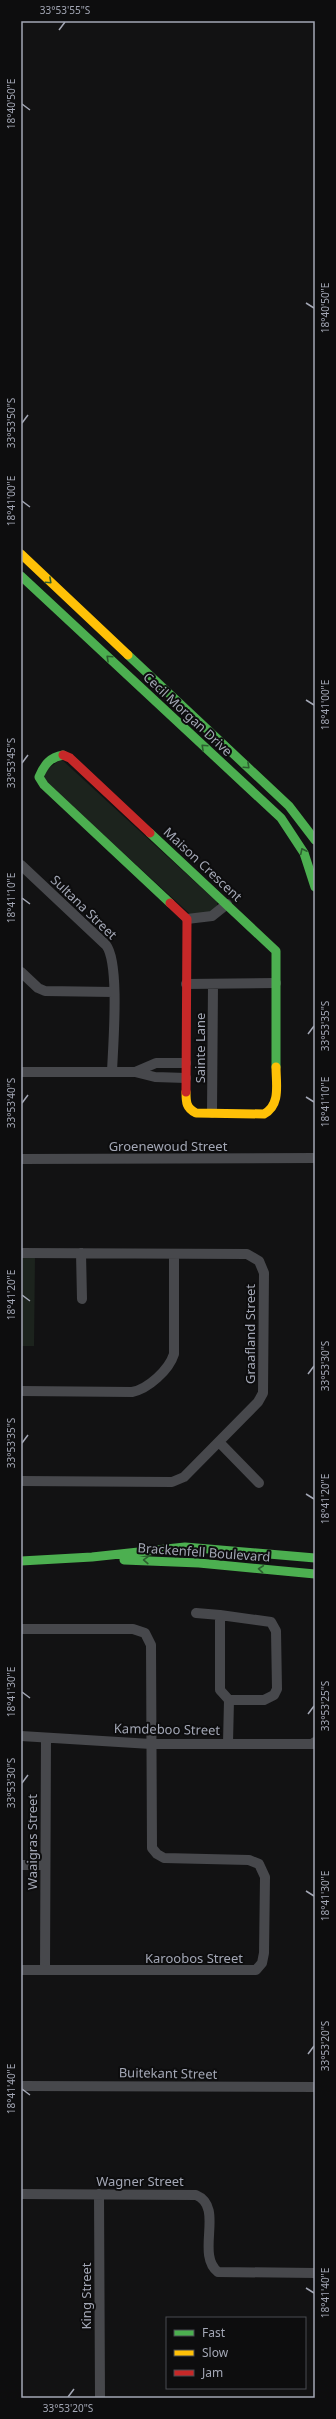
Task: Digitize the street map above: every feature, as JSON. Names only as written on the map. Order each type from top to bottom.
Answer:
[{"type":"street","name":"Cecil Morgan Drive","points":[[21,554],[285,802],[299,817],[315,840]]},
{"type":"street","name":"Cecil Morgan Drive","points":[[21,576],[281,818],[304,853],[315,887]]},
{"type":"street","name":"Maison Crescent","points":[[63,754],[70,758],[227,904],[276,951],[274,1107],[264,1114],[196,1113],[188,1107],[186,1078],[187,919],[44,786],[39,777],[42,768],[53,756],[63,754]]},
{"type":"street","name":"Sultana Street","points":[[21,865],[106,945],[112,957],[112,1072]]},
{"type":"street","points":[[187,919],[212,916],[227,904]]},
{"type":"street","points":[[21,972],[38,988],[45,991],[113,992]]},
{"type":"street","points":[[186,984],[276,983]]},
{"type":"street","name":"Sainte Lane","points":[[212,1113],[213,984]]},
{"type":"street","points":[[136,1072],[156,1063],[186,1064]]},
{"type":"street","points":[[21,1072],[136,1072],[155,1077],[186,1078]]},
{"type":"street","name":"Groenewoud Street","points":[[21,1158],[315,1158]]},
{"type":"street","name":"Graafland Street","points":[[21,1253],[247,1254],[256,1258],[263,1268],[263,1393],[258,1402],[184,1476],[176,1481],[21,1481]]},
{"type":"street","points":[[81,1253],[82,1298]]},
{"type":"street","points":[[21,1391],[132,1392],[141,1390],[148,1385],[169,1364],[174,1354],[174,1254]]},
{"type":"street","points":[[218,1442],[259,1483]]},
{"type":"street","name":"Brackenfell Boulevard","points":[[21,1560],[92,1557],[196,1547],[315,1558]]},
{"type":"street","name":"Brackenfell Boulevard","points":[[92,1557],[199,1563],[315,1574]]},
{"type":"street","points":[[196,1613],[269,1620],[276,1628],[277,1689],[274,1695],[267,1700],[229,1700]]},
{"type":"street","points":[[220,1615],[220,1690],[229,1700],[228,1743]]},
{"type":"street","points":[[21,1629],[132,1629],[145,1633],[151,1645],[151,1744]]},
{"type":"street","name":"Kamdeboo Street","points":[[21,1736],[151,1744],[314,1744]]},
{"type":"street","name":"Waaigras Street","points":[[45,1970],[46,1738]]},
{"type":"street","name":"Karoobos Street","points":[[21,1970],[250,1972],[256,1970],[262,1963],[264,1953],[265,1877],[259,1864],[249,1860],[164,1858],[157,1854],[152,1848],[151,1744]]},
{"type":"street","points":[[21,1865],[45,1865]]},
{"type":"street","name":"Buitekant Street","points":[[21,2086],[315,2087]]},
{"type":"street","name":"Wagner Street","points":[[21,2194],[196,2195],[201,2197],[208,2206],[209,2260],[218,2272],[315,2273]]},
{"type":"street","name":"King Street","points":[[99,2194],[100,2398]]},
{"type":"shaded area","points":[[61,759],[217,902],[217,906],[210,913],[190,914],[46,782],[44,772]]},
{"type":"shaded area","points":[[21,1257],[35,1257],[34,1346],[21,1346]]},
{"type":"traffic: fast","points":[[21,576],[281,818],[304,853],[315,887]]},
{"type":"traffic: fast","points":[[128,655],[289,806],[315,840]]},
{"type":"traffic: fast","points":[[63,755],[58,756],[48,762],[43,769],[39,777],[44,785],[170,903]]},
{"type":"traffic: fast","points":[[150,833],[276,951],[276,1067]]},
{"type":"traffic: fast","points":[[21,1561],[92,1557],[185,1547],[315,1558]]},
{"type":"traffic: fast","points":[[124,1560],[199,1563],[315,1574]]},
{"type":"traffic: slow","points":[[21,554],[128,655]]},
{"type":"traffic: slow","points":[[186,1092],[188,1107],[196,1113],[264,1114],[273,1105],[275,1100],[277,1087],[276,1067]]},
{"type":"traffic: jam","points":[[63,755],[70,758],[150,833]]},
{"type":"traffic: jam","points":[[170,903],[187,919],[186,1092]]}]
